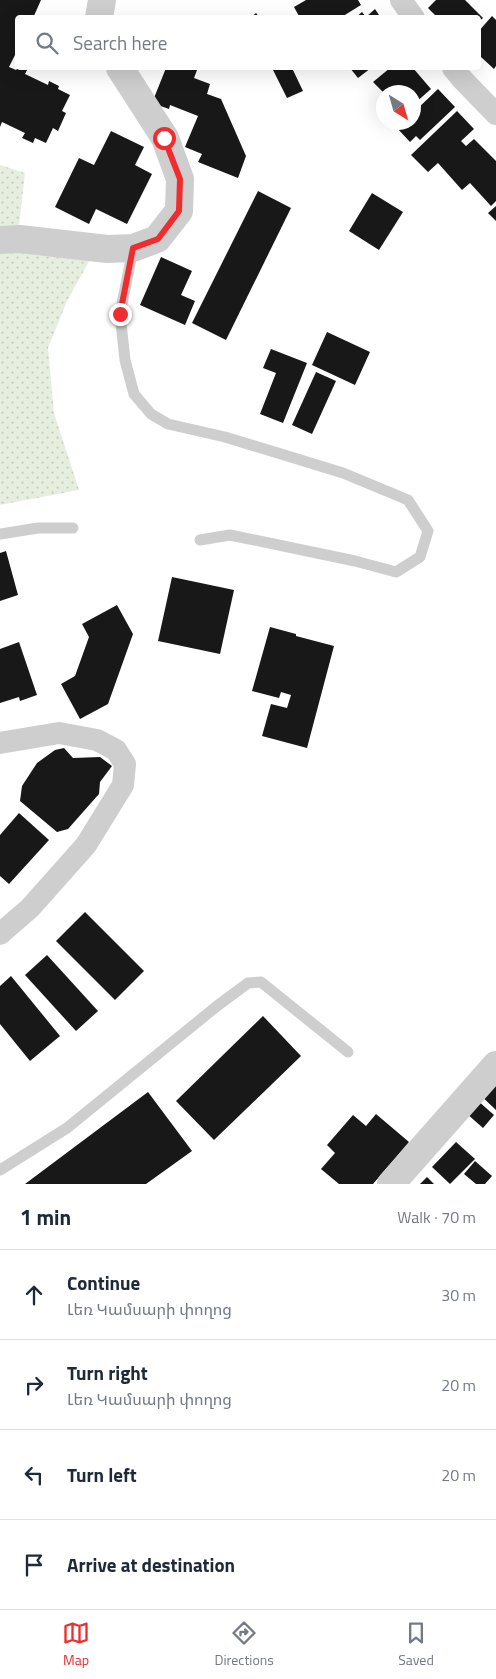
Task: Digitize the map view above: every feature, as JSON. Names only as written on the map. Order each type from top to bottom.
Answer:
[{"type":"street","points":[[100,15],[102,0]]},
{"type":"street","points":[[401,0],[412,15]]},
{"type":"street","points":[[0,240],[20,239],[107,249],[133,248],[158,239],[179,211],[180,179],[164,138],[121,70]]},
{"type":"street","points":[[454,70],[496,114]]},
{"type":"street","points":[[0,743],[59,733],[97,740],[116,750],[125,764],[122,785],[86,845],[30,908],[0,934]]},
{"type":"street","points":[[391,1184],[496,1065]]},
{"type":"lane","points":[[133,248],[120,314],[125,360],[134,394],[152,414],[168,424],[225,437],[343,473],[408,500],[428,531],[420,557],[396,572],[355,561],[230,535],[200,540]]},
{"type":"lane","points":[[0,534],[38,528],[74,528]]},
{"type":"lane","points":[[0,1170],[67,1128],[248,983],[261,982],[348,1052]]},
{"type":"green space","points":[[0,165],[25,173],[19,226],[0,228]]},
{"type":"green space","points":[[0,247],[92,256],[67,301],[48,348],[54,413],[79,490],[0,505]]},
{"type":"building","points":[[0,0],[41,0],[34,15],[15,15],[15,55],[9,67],[15,70],[27,70],[25,74],[48,85],[49,81],[59,86],[58,89],[70,95],[62,111],[66,113],[58,131],[53,128],[46,143],[35,138],[33,143],[22,138],[25,133],[2,122],[0,127]]},
{"type":"building","points":[[306,0],[358,0],[361,5],[345,15],[298,15],[294,7]]},
{"type":"building","points":[[436,0],[465,0],[480,15],[435,15],[428,8]]},
{"type":"building","points":[[375,9],[379,15],[368,15]]},
{"type":"building","points":[[492,16],[496,20],[496,66],[494,69],[481,57],[481,29]]},
{"type":"building","points":[[165,70],[197,70],[194,78],[210,84],[207,94],[221,99],[246,156],[238,178],[198,162],[202,154],[185,147],[198,116],[170,105],[169,109],[152,103]]},
{"type":"building","points":[[273,70],[293,70],[303,91],[287,98]]},
{"type":"building","points":[[352,70],[368,70],[358,78]]},
{"type":"building","points":[[388,70],[415,70],[431,89],[421,98],[421,85],[376,85],[373,82]]},
{"type":"building","points":[[438,89],[455,107],[420,140],[416,136],[410,142],[399,130],[421,130],[421,105]]},
{"type":"building","points":[[457,111],[474,129],[461,141],[466,146],[474,139],[496,161],[496,201],[491,206],[470,183],[462,190],[438,163],[428,172],[411,155]]},
{"type":"building","points":[[111,131],[144,147],[135,165],[152,174],[127,224],[96,209],[89,224],[55,207],[79,158],[94,165]]},
{"type":"building","points":[[258,191],[291,208],[226,340],[192,323]]},
{"type":"building","points":[[372,193],[403,212],[379,250],[349,231]]},
{"type":"building","points":[[496,206],[496,221],[488,213]]},
{"type":"building","points":[[161,257],[192,271],[181,295],[195,301],[185,325],[140,305]]},
{"type":"building","points":[[327,332],[370,352],[355,385],[312,365]]},
{"type":"building","points":[[271,349],[307,363],[283,423],[260,414],[276,373],[263,368]]},
{"type":"building","points":[[316,372],[336,381],[312,434],[292,425]]},
{"type":"building","points":[[6,551],[18,595],[0,601],[0,553]]},
{"type":"building","points":[[172,577],[234,590],[220,654],[158,641]]},
{"type":"building","points":[[117,605],[133,634],[108,704],[80,719],[61,684],[75,676],[89,637],[82,624]]},
{"type":"building","points":[[270,627],[334,646],[307,748],[262,736],[271,704],[287,708],[291,695],[281,692],[279,698],[252,691]]},
{"type":"building","points":[[19,642],[37,695],[20,701],[19,697],[0,703],[0,649]]},
{"type":"building","points":[[64,748],[73,758],[100,757],[112,766],[100,782],[99,794],[68,829],[57,832],[20,801],[22,786],[37,763],[55,750]]},
{"type":"building","points":[[19,813],[49,840],[9,884],[0,876],[0,835]]},
{"type":"building","points":[[85,912],[144,971],[115,1000],[56,941]]},
{"type":"building","points":[[47,955],[98,1011],[76,1031],[25,975]]},
{"type":"building","points":[[11,976],[60,1036],[30,1061],[0,1024],[0,986]]},
{"type":"building","points":[[263,1016],[301,1056],[214,1140],[176,1101]]},
{"type":"building","points":[[496,1073],[496,1110],[478,1093]]},
{"type":"building","points":[[148,1092],[192,1151],[146,1184],[25,1184]]},
{"type":"building","points":[[477,1100],[494,1115],[483,1128],[466,1113]]},
{"type":"building","points":[[376,1114],[409,1142],[373,1184],[339,1184],[321,1169],[335,1153],[327,1145],[353,1115],[366,1126]]},
{"type":"building","points":[[456,1142],[475,1159],[450,1184],[432,1167]]},
{"type":"building","points":[[475,1161],[492,1176],[485,1184],[476,1184],[464,1174]]},
{"type":"building","points":[[427,1177],[434,1184],[420,1184]]},
{"type":"route","points":[[120,314],[133,248],[158,239],[179,211],[180,179],[164,138]]}]
